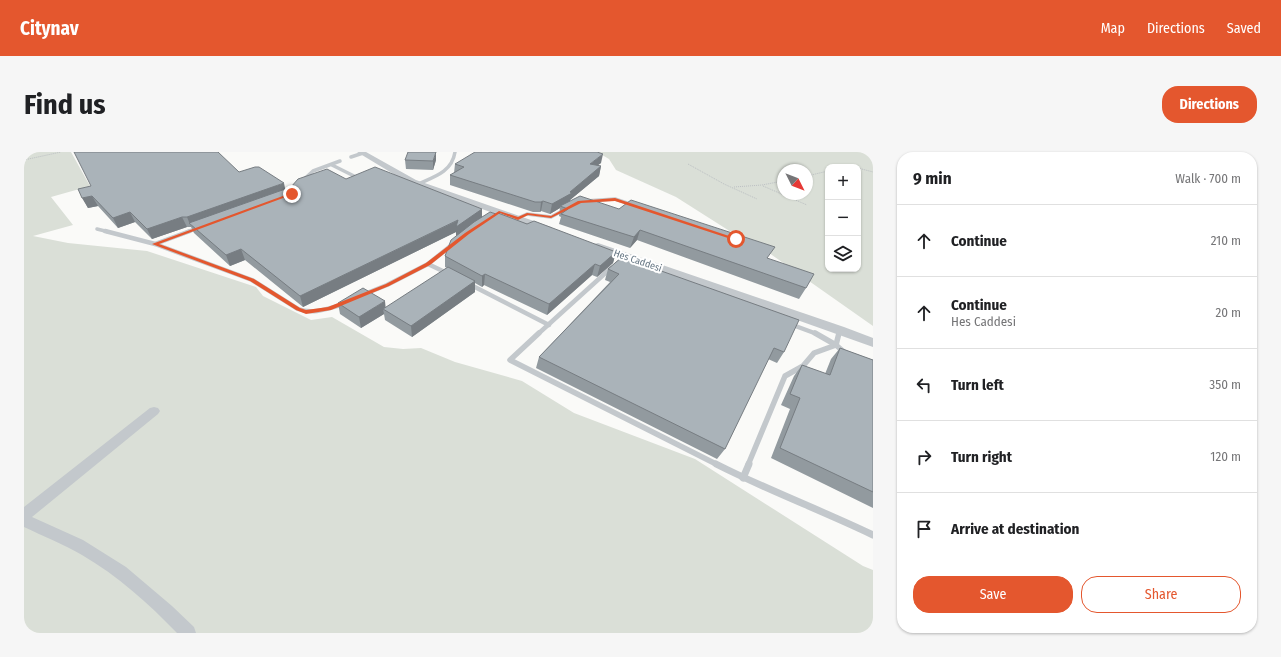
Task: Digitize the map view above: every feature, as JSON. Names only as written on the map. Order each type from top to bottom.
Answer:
[{"type":"street","points":[[362,153],[418,184],[496,214],[518,218],[556,231]]},
{"type":"street","name":"Hes Caddesi","points":[[586,242],[840,330],[873,343]]},
{"type":"street","points":[[24,514],[154,410]]},
{"type":"street","points":[[24,520],[95,554],[144,589],[188,633]]},
{"type":"lane","points":[[418,184],[443,173],[450,167],[453,162],[455,152]]},
{"type":"lane","points":[[351,157],[362,153]]},
{"type":"lane","points":[[297,188],[304,178],[314,170],[340,162]]},
{"type":"lane","points":[[327,171],[331,165]]},
{"type":"lane","points":[[331,165],[361,179]]},
{"type":"lane","points":[[302,181],[312,178]]},
{"type":"lane","points":[[580,201],[615,200],[638,207]]},
{"type":"lane","points":[[518,218],[527,214],[551,217],[567,208]]},
{"type":"lane","points":[[154,244],[204,226]]},
{"type":"lane","points":[[97,229],[154,244],[252,280],[298,309],[306,312],[329,309],[350,301]]},
{"type":"lane","points":[[356,298],[387,285],[428,264],[456,242]]},
{"type":"lane","points":[[618,263],[510,360],[743,478],[832,515],[873,536]]},
{"type":"lane","points":[[428,264],[456,278]]},
{"type":"lane","points":[[464,282],[549,325]]},
{"type":"lane","points":[[788,323],[817,334],[836,345],[850,358]]},
{"type":"lane","points":[[836,345],[840,330]]},
{"type":"lane","points":[[743,478],[785,376],[804,366],[814,353],[836,345]]},
{"type":"path","points":[[24,160],[61,152]]},
{"type":"path","points":[[688,164],[724,184],[756,199]]},
{"type":"path","points":[[861,169],[873,172]]},
{"type":"path","points":[[813,175],[825,172]]},
{"type":"path","points":[[733,187],[777,182]]},
{"type":"path","points":[[762,185],[807,205]]},
{"type":"shaded area","points":[[24,152],[71,152],[90,186],[51,197],[73,225],[33,236],[68,243],[147,251],[256,287],[263,296],[311,320],[332,317],[384,347],[403,349],[421,348],[455,362],[522,381],[574,413],[695,459],[863,566],[873,570],[873,633],[24,633]]},
{"type":"shaded area","points":[[597,152],[873,152],[873,326],[762,248],[739,237],[676,197],[616,170],[609,159]]},
{"type":"building","points":[[74,152],[218,152],[239,172],[259,167],[284,183],[187,217],[182,217],[147,229],[130,212],[113,218],[92,196],[82,198],[78,189],[91,186]]},
{"type":"building","points":[[408,152],[436,152],[433,161],[405,160]]},
{"type":"building","points":[[475,152],[597,152],[603,154],[590,164],[601,166],[570,192],[572,193],[552,204],[543,201],[535,202],[450,175],[464,167],[455,164]]},
{"type":"building","points":[[375,167],[482,209],[456,227],[458,220],[300,296],[241,249],[226,255],[189,223],[291,187],[298,179],[327,169],[346,179]]},
{"type":"building","points":[[580,196],[619,209],[631,200],[775,247],[767,258],[814,274],[806,288],[640,230],[634,237],[561,214],[568,209],[560,206]]},
{"type":"building","points":[[490,212],[496,214],[498,213],[527,224],[534,221],[616,252],[600,266],[595,264],[549,304],[485,274],[482,276],[445,256],[451,240],[474,222]]},
{"type":"building","points":[[622,257],[799,320],[784,352],[774,348],[725,449],[539,357],[619,274],[608,269]]},
{"type":"building","points":[[448,267],[475,281],[411,326],[383,309]]},
{"type":"building","points":[[363,288],[385,301],[359,317],[338,303]]},
{"type":"building","points":[[840,348],[873,360],[873,492],[780,448],[800,398],[790,394],[802,365],[830,375]]},
{"type":"route","points":[[292,194],[154,244],[252,280],[282,300],[306,312],[329,309],[345,303],[387,285],[428,264],[499,212],[518,218],[525,214],[551,217],[572,204],[580,201],[615,200],[736,239]]}]
